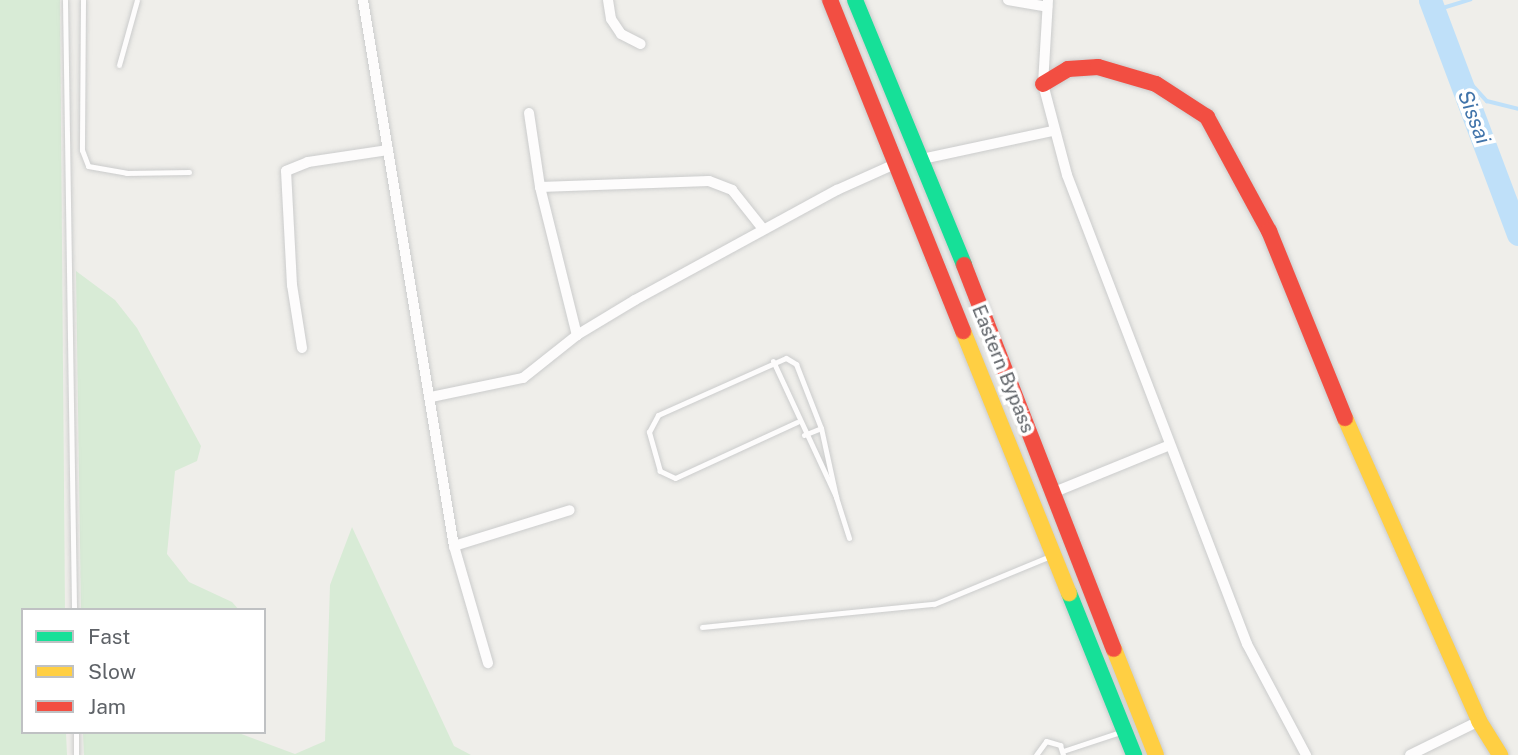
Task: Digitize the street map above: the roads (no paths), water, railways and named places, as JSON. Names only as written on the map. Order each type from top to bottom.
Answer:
[{"type":"main road","name":"Eastern Bypass","points":[[830,0],[1134,755]]},
{"type":"main road","name":"Eastern Bypass","points":[[855,0],[922,159],[1156,755]]},
{"type":"main road","points":[[1042,77],[1068,69],[1098,67],[1156,84],[1207,117],[1269,231],[1366,471],[1479,721],[1500,755]]},
{"type":"street","points":[[363,0],[454,546],[488,663]]},
{"type":"street","points":[[608,0],[611,19],[621,34],[641,44]]},
{"type":"street","points":[[1008,0],[1048,4],[1042,77],[1053,131],[1247,644],[1306,755]]},
{"type":"street","points":[[529,113],[540,187],[577,335]]},
{"type":"street","points":[[922,159],[1053,131]]},
{"type":"street","points":[[302,348],[292,285],[286,171],[308,162],[388,150]]},
{"type":"street","points":[[431,397],[523,378],[577,335],[763,229],[897,163]]},
{"type":"street","points":[[540,187],[709,181],[732,190],[763,229]]},
{"type":"street","points":[[1052,493],[1170,445]]},
{"type":"street","points":[[454,546],[570,510]]},
{"type":"street","points":[[1410,755],[1479,721]]},
{"type":"lane","points":[[65,0],[74,608]]},
{"type":"lane","points":[[83,0],[82,150],[88,166],[126,173],[189,172]]},
{"type":"lane","points":[[119,65],[137,0]]},
{"type":"lane","points":[[797,422],[675,478],[660,471],[649,432],[658,415],[773,361],[786,358],[796,364],[821,428],[836,497],[849,538]]},
{"type":"lane","points":[[773,361],[797,422],[836,497]]},
{"type":"lane","points":[[804,435],[821,428]]},
{"type":"lane","points":[[702,627],[934,604],[1054,555]]},
{"type":"lane","points":[[1036,755],[1046,741],[1060,745],[1063,753],[1124,730]]},
{"type":"lane","points":[[76,734],[76,755]]},
{"type":"waterway","name":"Sissai","points":[[1430,0],[1518,234]]},
{"type":"waterway","points":[[1433,11],[1470,0]]},
{"type":"waterway","points":[[1454,65],[1487,101],[1518,109]]}]
